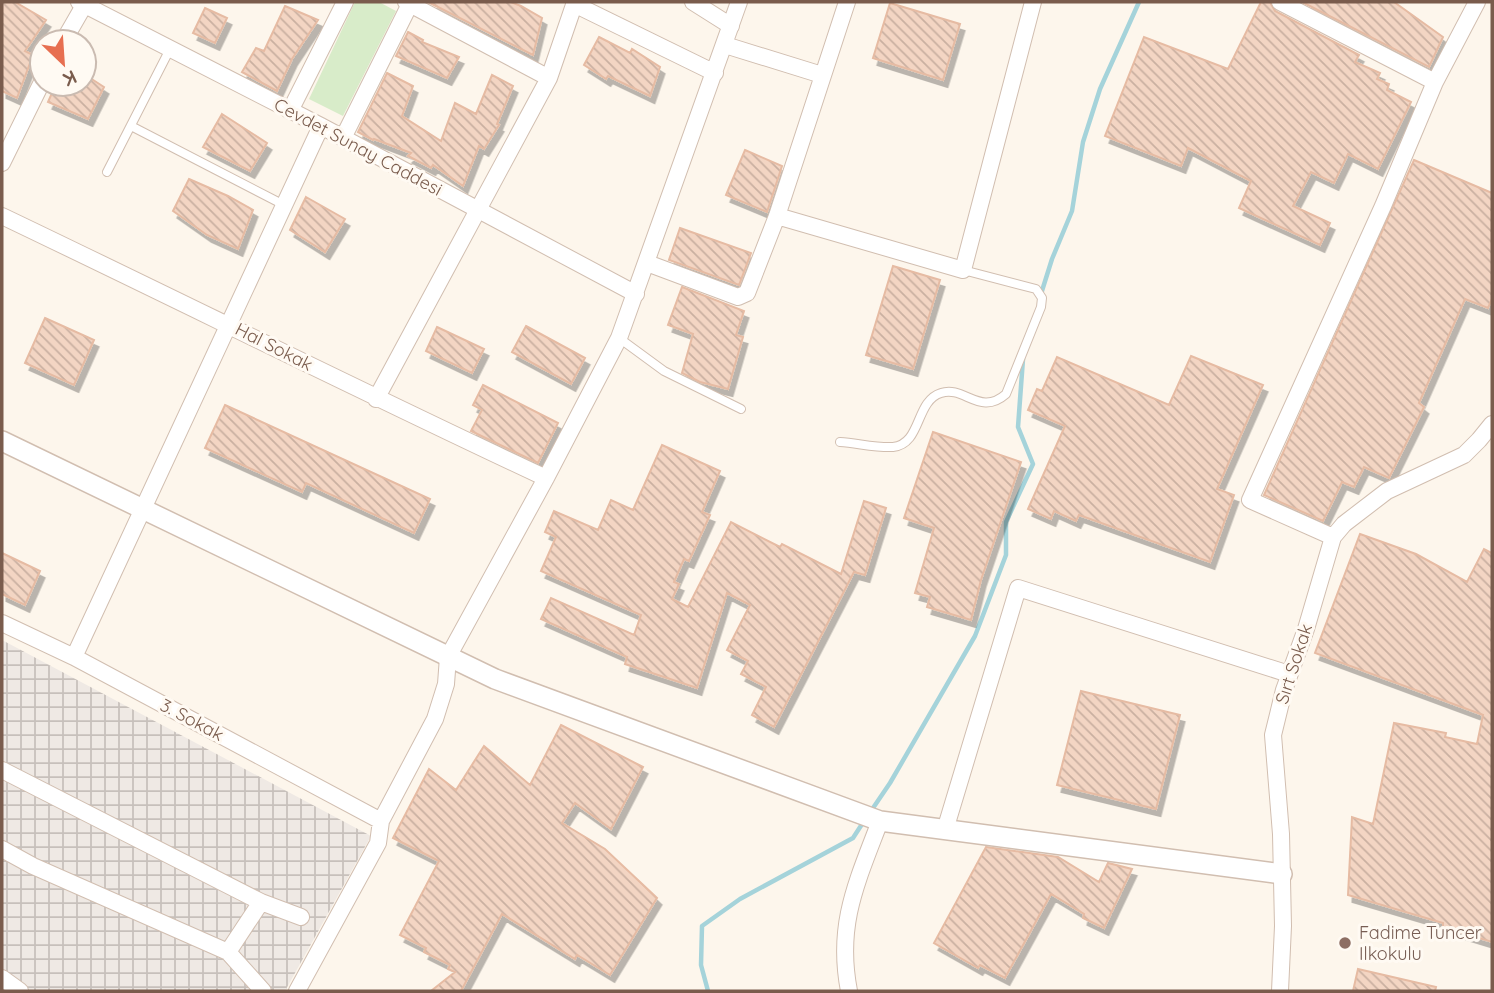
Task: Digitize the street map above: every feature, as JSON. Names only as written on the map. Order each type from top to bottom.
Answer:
[{"type":"street","points":[[290,111],[345,2]]},
{"type":"street","points":[[343,138],[409,2],[549,78]]},
{"type":"street","points":[[693,2],[731,26]]},
{"type":"street","points":[[297,991],[378,843],[381,821],[435,719],[446,684],[448,657],[547,478],[619,338],[739,2]]},
{"type":"street","points":[[647,263],[738,297],[747,293],[777,216],[847,2]]},
{"type":"street","points":[[777,216],[963,271],[1033,2]]},
{"type":"street","points":[[1280,2],[1435,82]]},
{"type":"street","points":[[1477,2],[1435,82],[1383,206],[1250,500],[1332,537],[1344,524],[1387,491],[1464,455],[1492,424]]},
{"type":"street","points":[[70,28],[83,3]]},
{"type":"street","name":"Cevdet Sunay Caddesi","points":[[83,3],[636,294]]},
{"type":"street","points":[[376,398],[549,78],[575,3],[715,73]]},
{"type":"street","points":[[725,45],[822,75]]},
{"type":"street","points":[[2,163],[34,98]]},
{"type":"street","points":[[74,657],[321,126]]},
{"type":"street","name":"Hal Sokak","points":[[2,216],[547,478]]},
{"type":"street","points":[[2,441],[495,679],[880,821],[1282,874]]},
{"type":"street","name":"Sırt Sokak","points":[[1280,991],[1283,956],[1282,874],[1273,736],[1289,674],[1306,629],[1332,537]]},
{"type":"street","points":[[945,830],[1018,589],[1289,674]]},
{"type":"street","name":"3. Sokak","points":[[2,623],[74,657],[381,821]]},
{"type":"street","points":[[2,770],[261,902],[301,917]]},
{"type":"street","points":[[849,991],[845,952],[846,922],[855,887],[880,821]]},
{"type":"street","points":[[2,849],[33,866],[228,952],[263,991]]},
{"type":"street","points":[[228,952],[261,902]]},
{"type":"street","points":[[2,978],[20,991]]},
{"type":"lane","points":[[107,172],[170,49]]},
{"type":"lane","points":[[131,126],[284,205]]},
{"type":"lane","points":[[840,442],[887,447],[900,445],[911,437],[927,403],[936,394],[947,391],[989,403],[1006,394],[1041,307],[1042,298],[1036,289],[963,271]]},
{"type":"lane","points":[[619,338],[664,371],[741,409]]},
{"type":"shaded area","points":[[2,640],[371,836],[285,991],[2,991]]},
{"type":"green space","points":[[355,2],[379,2],[396,11],[343,116],[309,99]]},
{"type":"building","points":[[2,2],[15,2],[46,20],[41,28],[28,28],[28,47],[25,51],[28,52],[28,68],[17,98],[2,91]]},
{"type":"building","points":[[428,2],[511,2],[521,6],[542,18],[533,55]]},
{"type":"building","points":[[1261,2],[1270,2],[1275,11],[1359,55],[1355,62],[1380,73],[1377,79],[1389,84],[1387,90],[1411,102],[1378,169],[1348,154],[1334,183],[1311,172],[1293,206],[1330,223],[1320,245],[1239,208],[1251,181],[1188,148],[1181,166],[1105,136],[1144,37],[1228,69]]},
{"type":"building","points":[[1302,2],[1394,2],[1443,37],[1429,67]]},
{"type":"building","points":[[890,3],[960,24],[943,80],[873,58]]},
{"type":"building","points":[[285,6],[318,20],[292,59],[277,91],[242,72],[256,48],[264,51]]},
{"type":"building","points":[[205,8],[227,18],[215,43],[193,33]]},
{"type":"building","points":[[408,32],[423,40],[422,42],[459,57],[447,78],[396,56]]},
{"type":"building","points":[[599,37],[630,53],[632,49],[660,67],[650,96],[608,76],[606,79],[584,65]]},
{"type":"building","points":[[387,73],[413,86],[402,116],[441,141],[455,103],[476,114],[492,75],[513,86],[497,124],[499,125],[484,149],[479,146],[463,186],[433,165],[431,168],[408,156],[411,153],[358,132]]},
{"type":"building","points":[[98,83],[104,87],[88,119],[48,102],[50,98],[98,98]]},
{"type":"building","points":[[222,114],[267,143],[250,171],[203,147]]},
{"type":"building","points":[[745,150],[782,166],[767,212],[726,195]]},
{"type":"building","points":[[1414,160],[1492,193],[1492,299],[1488,308],[1465,299],[1419,403],[1424,407],[1389,478],[1364,467],[1354,487],[1342,482],[1323,521],[1264,495]]},
{"type":"building","points":[[189,179],[253,210],[238,249],[207,235],[173,211]]},
{"type":"building","points":[[306,197],[345,219],[325,252],[290,230]]},
{"type":"building","points":[[680,228],[751,253],[739,285],[669,260]]},
{"type":"building","points":[[893,266],[940,280],[913,369],[866,355]]},
{"type":"building","points":[[682,287],[744,311],[736,335],[743,337],[728,389],[700,382],[682,373],[693,334],[668,325]]},
{"type":"building","points":[[45,318],[94,340],[74,385],[25,363]]},
{"type":"building","points":[[526,326],[585,358],[571,384],[512,352]]},
{"type":"building","points":[[437,327],[484,349],[472,373],[426,351]]},
{"type":"building","points":[[1191,356],[1263,385],[1217,489],[1234,495],[1210,562],[1079,515],[1076,521],[1054,511],[1051,519],[1028,509],[1065,426],[1028,410],[1037,389],[1042,391],[1057,357],[1169,405]]},
{"type":"building","points":[[483,385],[558,423],[538,463],[471,431],[482,410],[473,405]]},
{"type":"building","points":[[225,405],[430,499],[414,533],[306,483],[302,492],[205,448]]},
{"type":"building","points":[[933,432],[1021,462],[981,580],[971,620],[927,607],[930,597],[915,593],[934,528],[904,518]]},
{"type":"building","points":[[662,445],[720,471],[702,512],[710,515],[689,561],[684,559],[674,582],[679,584],[672,599],[688,607],[731,522],[841,574],[864,501],[886,508],[865,575],[854,572],[774,727],[752,715],[766,687],[741,674],[748,661],[727,650],[750,605],[727,593],[697,688],[625,664],[627,657],[541,619],[551,598],[634,635],[641,615],[541,571],[556,537],[545,532],[554,511],[598,530],[611,500],[633,510]]},
{"type":"building","points":[[1360,534],[1416,554],[1467,582],[1484,549],[1492,553],[1492,942],[1443,927],[1443,923],[1348,895],[1352,817],[1373,824],[1394,723],[1446,733],[1445,737],[1477,744],[1483,715],[1315,653]]},
{"type":"building","points":[[2,553],[40,571],[25,605],[2,594]]},
{"type":"building","points":[[1081,691],[1180,715],[1156,809],[1057,785]]},
{"type":"building","points":[[561,725],[643,767],[611,829],[575,803],[562,823],[605,849],[657,898],[610,975],[577,955],[575,959],[502,914],[461,991],[431,991],[455,972],[448,969],[450,965],[424,952],[426,948],[400,935],[439,861],[393,838],[429,769],[456,790],[484,746],[530,785]]},
{"type":"building","points":[[986,847],[1058,857],[1099,882],[1108,863],[1132,869],[1104,928],[1083,918],[1084,914],[1051,894],[1005,978],[980,965],[978,968],[934,943]]},
{"type":"building","points":[[1358,969],[1436,987],[1435,991],[1353,991]]},
{"type":"waterway","points":[[1041,294],[1072,211],[1083,142],[1100,89],[1139,2]]},
{"type":"waterway","points":[[871,811],[975,636],[1006,555],[1006,522],[1033,464],[1018,427],[1023,359]]},
{"type":"waterway","points":[[708,991],[701,965],[702,926],[740,899],[853,838],[864,821]]},
{"type":"place","name":"Fadime Tuncer Ilkokulu","points":[[1345,943]]}]
